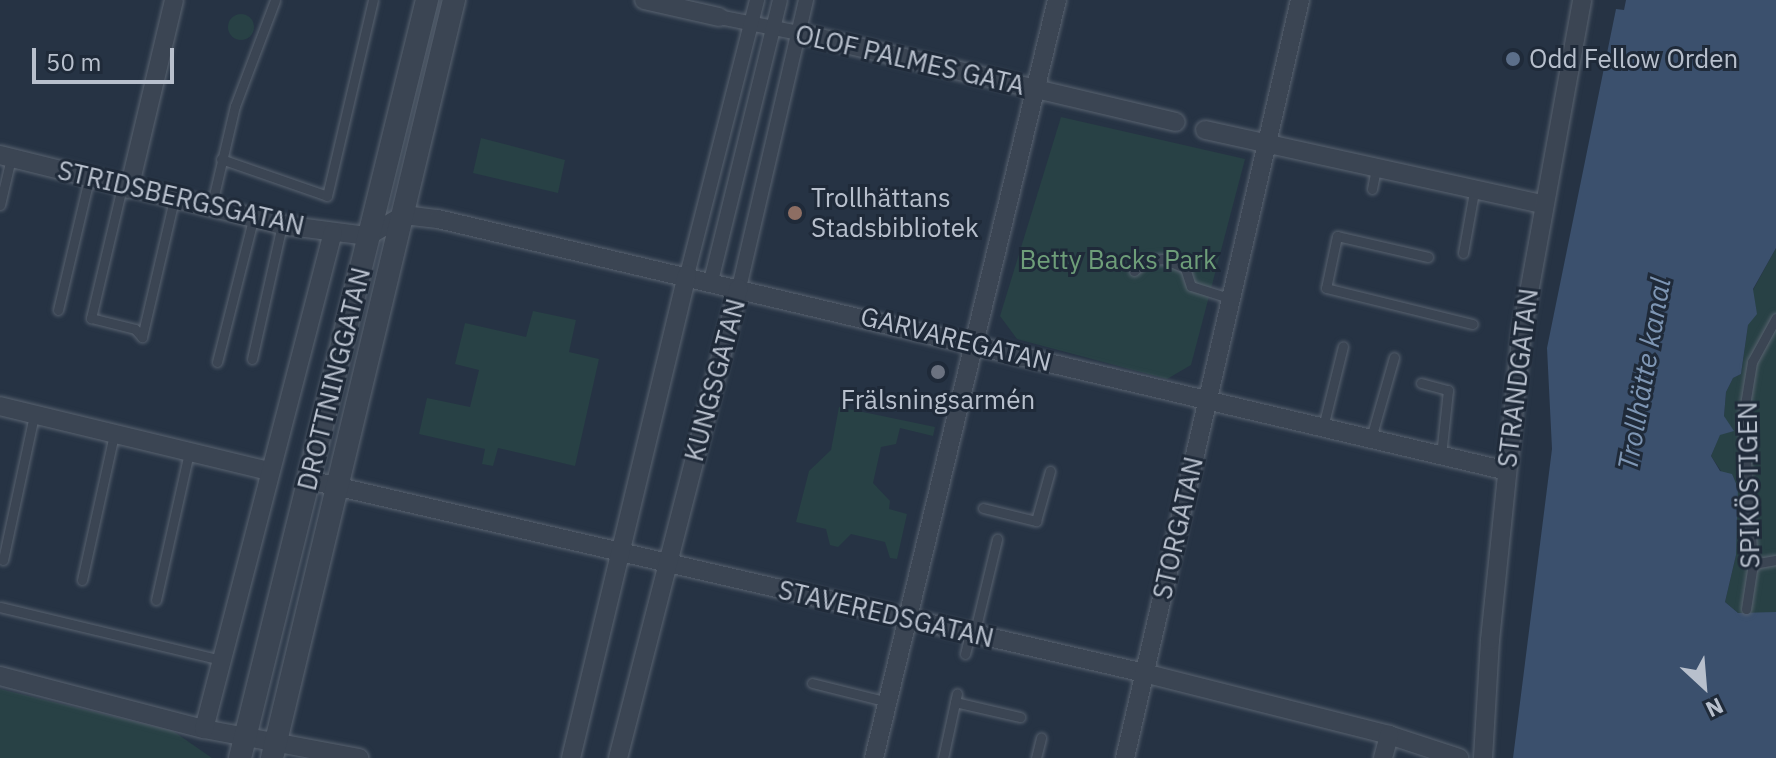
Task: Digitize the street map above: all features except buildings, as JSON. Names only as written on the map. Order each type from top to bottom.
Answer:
[{"type":"street","points":[[126,188],[174,0]]},
{"type":"street","name":"DROTTNINGGATAN","points":[[242,748],[427,0]]},
{"type":"street","name":"DROTTNINGGATAN","points":[[274,750],[454,0]]},
{"type":"street","name":"OLOF PALMES GATA","points":[[644,0],[799,33],[1176,122]]},
{"type":"street","name":"KUNGSGATAN","points":[[571,758],[618,552],[757,0]]},
{"type":"street","name":"KUNGSGATAN","points":[[711,281],[780,0]]},
{"type":"street","name":"KUNGSGATAN","points":[[618,758],[665,562],[739,288],[806,0]]},
{"type":"street","points":[[874,758],[908,620],[944,499],[973,343],[1057,0]]},
{"type":"street","name":"STORGATAN","points":[[1125,758],[1300,0]]},
{"type":"street","name":"STRANDGATAN","points":[[1483,758],[1516,330],[1582,0]]},
{"type":"street","points":[[1205,130],[1542,204]]},
{"type":"street","name":"STRIDSBERGSGATAN","points":[[6,156],[253,220],[368,236]]},
{"type":"street","points":[[368,236],[404,215]]},
{"type":"street","name":"GARVAREGATAN","points":[[404,215],[599,249],[739,288],[1507,471]]},
{"type":"street","name":"DROTTNINGGATAN","points":[[204,729],[268,471],[333,232]]},
{"type":"street","points":[[0,406],[268,471]]},
{"type":"street","name":"STAVEREDSGATAN","points":[[309,480],[1144,673],[1389,735],[1459,758]]},
{"type":"street","points":[[0,676],[204,729],[242,748],[359,758]]},
{"type":"street","points":[[1383,758],[1389,735]]},
{"type":"lane","points":[[211,208],[221,159],[275,0]]},
{"type":"lane","points":[[221,159],[327,196],[373,0]]},
{"type":"lane","points":[[0,205],[6,156]]},
{"type":"lane","points":[[1372,189],[1376,168]]},
{"type":"lane","points":[[58,310],[89,179]]},
{"type":"lane","points":[[126,188],[91,318],[135,329],[142,337],[174,200]]},
{"type":"lane","points":[[1463,253],[1471,193],[1482,189]]},
{"type":"lane","points":[[217,362],[253,220]]},
{"type":"lane","points":[[252,359],[282,225]]},
{"type":"lane","points":[[1362,242],[1365,229]]},
{"type":"lane","points":[[1428,257],[1337,236],[1326,288],[1473,324]]},
{"type":"lane","points":[[1134,271],[1144,261],[1171,262],[1185,268],[1191,286],[1232,299]]},
{"type":"lane","name":"SPIKÖSTIGEN","points":[[1746,609],[1753,564],[1743,417],[1752,362],[1776,318]]},
{"type":"lane","points":[[1323,427],[1343,346]]},
{"type":"lane","points":[[1371,438],[1394,357]]},
{"type":"lane","points":[[1421,383],[1448,390],[1441,455]]},
{"type":"lane","points":[[3,560],[34,415]]},
{"type":"lane","points":[[82,580],[114,434]]},
{"type":"lane","points":[[156,600],[189,452]]},
{"type":"lane","points":[[983,508],[1036,521],[1050,471]]},
{"type":"lane","points":[[965,654],[997,539]]},
{"type":"lane","points":[[1753,564],[1776,560]]},
{"type":"lane","points":[[0,607],[221,660]]},
{"type":"lane","points":[[812,683],[888,702]]},
{"type":"lane","points":[[943,758],[956,697],[1020,717]]},
{"type":"lane","points":[[1036,758],[1041,738]]},
{"type":"green space","points":[[241,14],[250,18],[254,27],[250,36],[241,40],[232,36],[228,27],[232,18]]},
{"type":"green space","name":"Betty Backs Park","points":[[1061,117],[1245,159],[1191,365],[1167,379],[1017,339],[1000,316]]},
{"type":"green space","points":[[481,138],[565,160],[558,193],[473,173]]},
{"type":"green space","points":[[1776,248],[1776,612],[1754,615],[1738,613],[1725,602],[1736,555],[1735,532],[1721,471],[1711,456],[1720,434],[1729,430],[1724,416],[1726,392],[1733,378],[1741,374],[1753,290]]},
{"type":"green space","points":[[533,311],[576,320],[569,352],[599,359],[575,466],[498,448],[493,466],[482,464],[485,449],[419,434],[427,398],[470,407],[479,370],[455,364],[465,323],[526,337]]},
{"type":"green space","points":[[839,407],[935,427],[933,436],[900,428],[896,444],[881,447],[873,483],[890,501],[889,509],[907,514],[897,559],[890,558],[885,542],[851,534],[838,547],[830,545],[826,529],[796,522],[809,471],[831,450]]},
{"type":"green space","points":[[0,689],[173,731],[212,758],[0,758]]},
{"type":"water","name":"Trollhätte kanal","points":[[1626,0],[1776,0],[1776,248],[1753,289],[1757,314],[1748,325],[1741,374],[1733,378],[1726,392],[1724,416],[1734,431],[1720,435],[1711,456],[1720,471],[1732,474],[1738,488],[1736,555],[1725,602],[1738,613],[1776,612],[1776,758],[1513,758],[1552,449],[1547,348],[1616,9],[1624,10]]},
{"type":"place","name":"Odd Fellow Orden","points":[[1513,59]]},
{"type":"place","name":"Trollhättans Stadsbibliotek","points":[[795,213]]},
{"type":"place","name":"Frälsningsarmén","points":[[938,372]]}]
